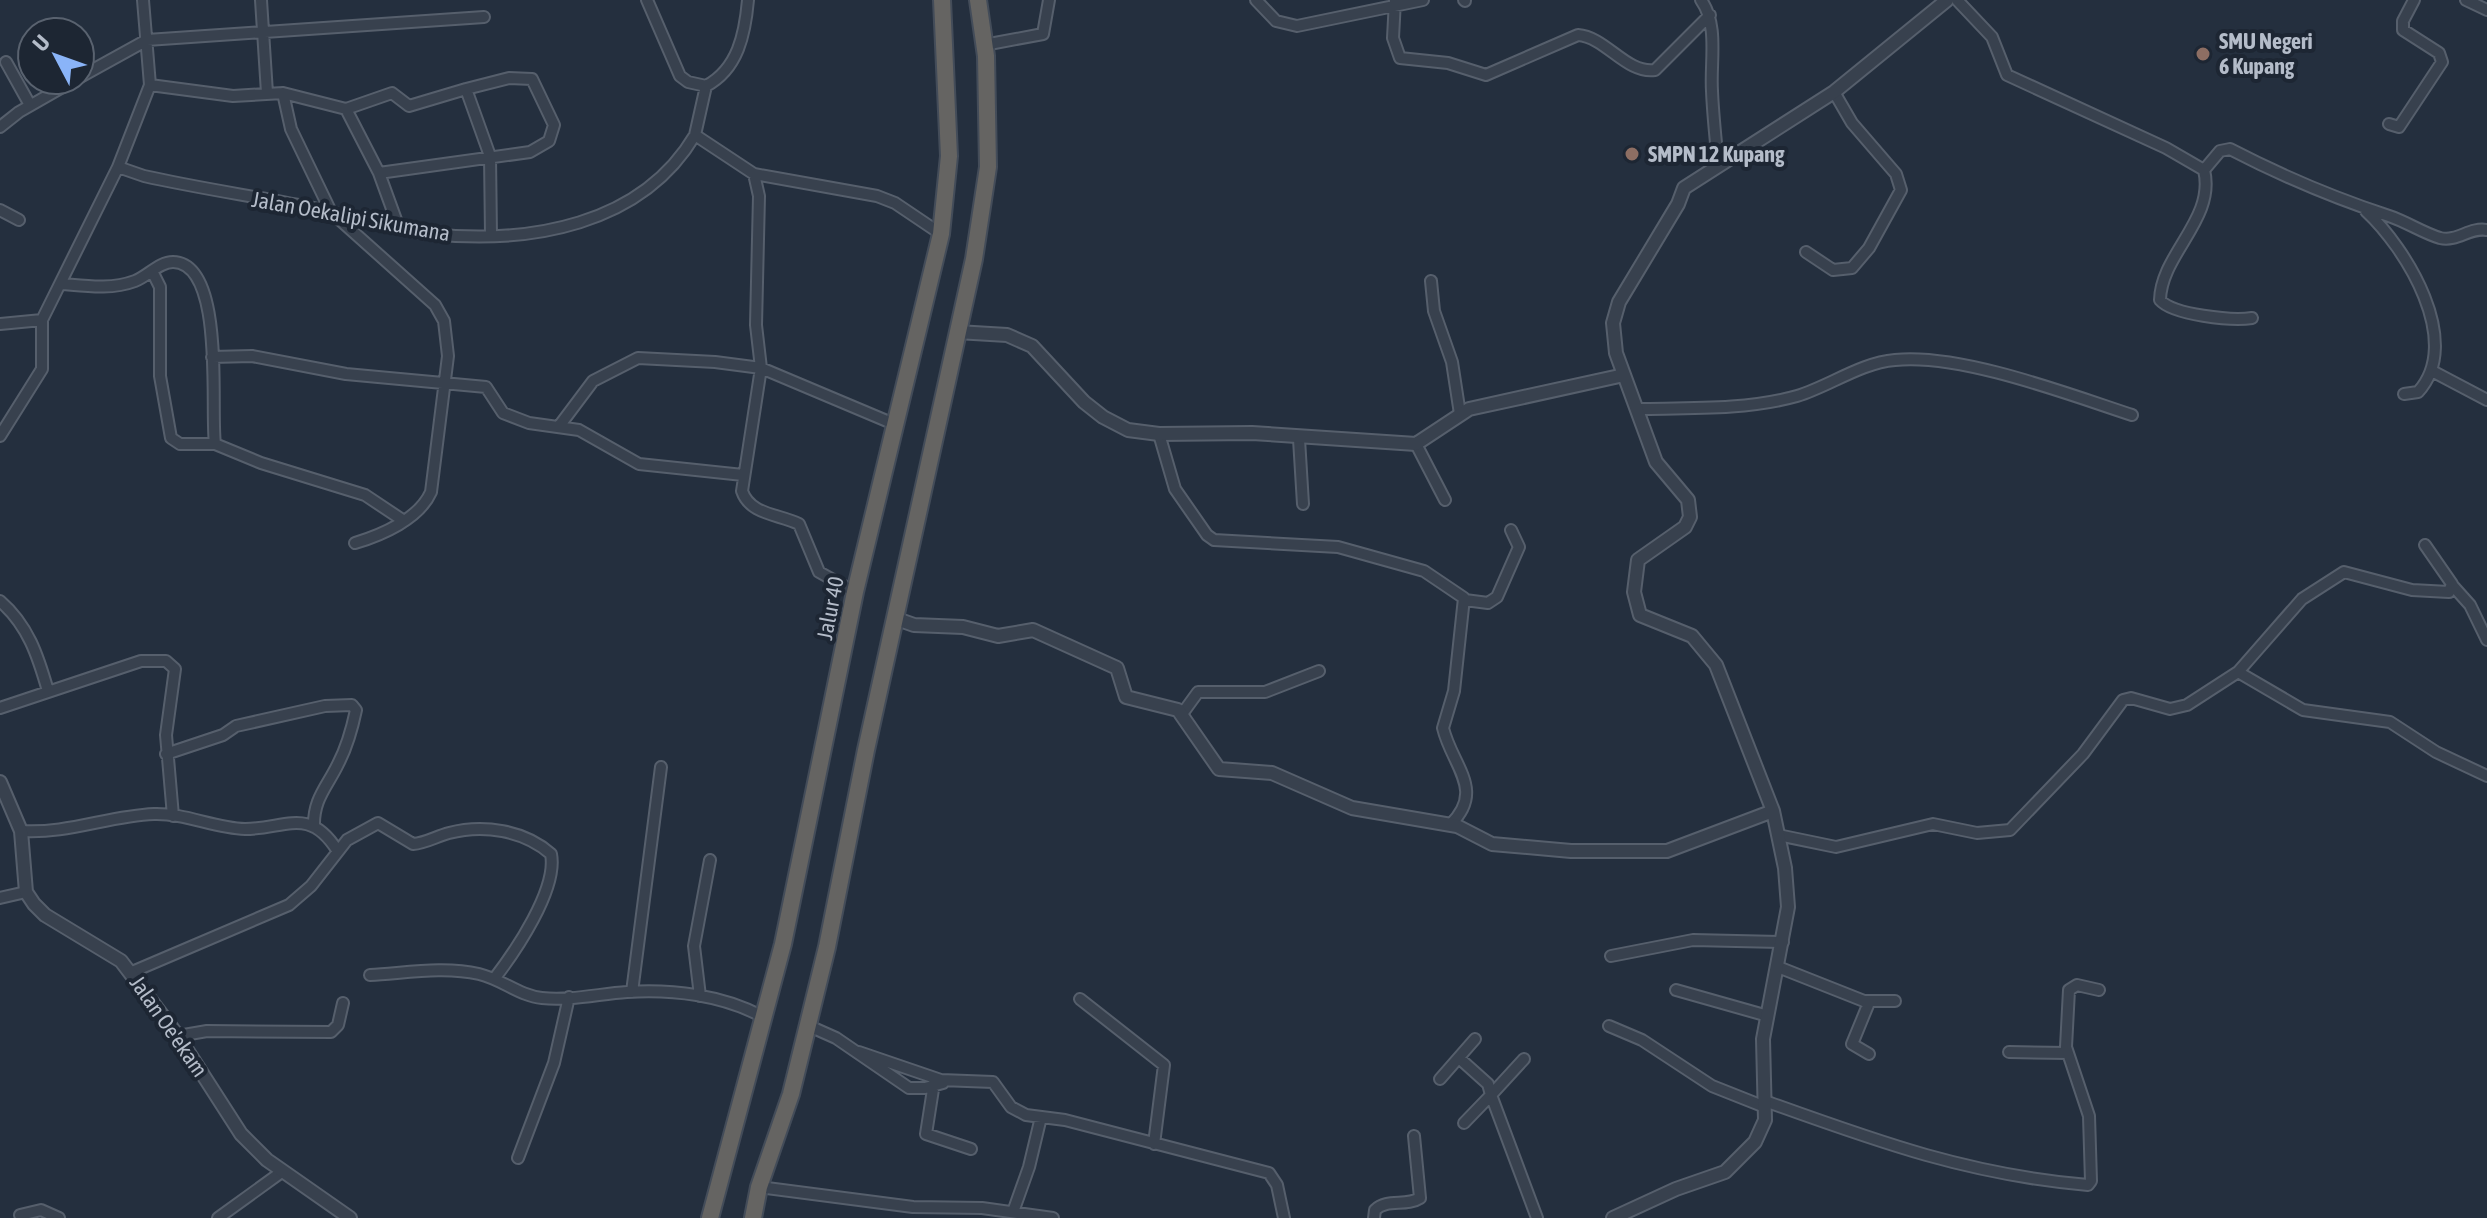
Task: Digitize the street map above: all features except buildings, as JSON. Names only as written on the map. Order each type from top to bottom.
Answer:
[{"type":"highway","name":"Jalur 40","points":[[710,1218],[805,849],[855,592],[941,234],[949,156],[942,0]]},
{"type":"highway","points":[[753,1218],[759,1187],[791,1094],[809,1026],[957,332],[988,167],[984,45],[978,0]]},
{"type":"street","points":[[0,436],[42,369],[42,320],[118,167],[150,85],[143,0]]},
{"type":"street","points":[[261,0],[267,93]]},
{"type":"street","points":[[647,0],[680,76],[688,82],[706,86],[721,77],[735,60],[748,0]]},
{"type":"street","points":[[984,45],[1043,34],[1049,0]]},
{"type":"street","points":[[1256,0],[1276,21],[1297,26],[1395,2],[1423,0]]},
{"type":"street","points":[[1701,0],[1710,15],[1718,165]]},
{"type":"street","points":[[1613,1218],[1735,1165],[1755,1142],[1765,1120],[1763,1039],[1783,942],[1788,888],[1773,811],[1712,658],[1692,636],[1645,619],[1635,604],[1638,560],[1685,527],[1690,517],[1688,500],[1656,462],[1616,353],[1615,309],[1678,204],[1684,188],[1834,92],[1947,0]]},
{"type":"street","points":[[1957,0],[1992,37],[2007,75],[2166,148],[2204,170]]},
{"type":"street","points":[[2389,124],[2399,127],[2442,62],[2439,53],[2403,30],[2403,21],[2414,0]]},
{"type":"street","points":[[2466,0],[2487,10]]},
{"type":"street","points":[[1395,2],[1393,38],[1400,58],[1448,63],[1486,75],[1578,35],[1592,38],[1633,65],[1655,70],[1710,15]]},
{"type":"street","points":[[96,68],[147,40],[484,17]]},
{"type":"street","points":[[6,62],[30,105]]},
{"type":"street","points":[[150,85],[233,96],[283,93],[346,109],[392,93],[409,106],[509,78],[532,79],[554,125],[549,141],[543,147],[379,173]]},
{"type":"street","points":[[706,86],[695,135],[754,174],[877,196],[895,203],[941,234]]},
{"type":"street","points":[[466,89],[490,156],[491,235]]},
{"type":"street","points":[[1806,252],[1833,270],[1852,268],[1869,248],[1901,190],[1896,174],[1852,123],[1834,92]]},
{"type":"street","points":[[283,93],[291,129],[331,212],[394,272],[435,305],[447,337],[445,385],[431,492],[426,504],[404,521],[355,543]]},
{"type":"street","points":[[0,127],[46,96]]},
{"type":"street","points":[[346,109],[379,173],[399,228]]},
{"type":"street","name":"Jalan Oekalipi Sikumana","points":[[118,167],[226,195],[331,212],[428,234],[491,235],[527,233],[593,221],[623,206],[672,168],[695,135]]},
{"type":"street","points":[[2252,318],[2210,316],[2167,307],[2160,300],[2167,271],[2193,228],[2205,188],[2204,170],[2220,151],[2230,149],[2364,210],[2446,239],[2458,237],[2473,228],[2487,230]]},
{"type":"street","points":[[754,174],[759,196],[756,325],[761,368],[742,491],[750,506],[799,524],[819,572],[855,592]]},
{"type":"street","points":[[0,210],[19,220]]},
{"type":"street","points":[[2364,210],[2388,235],[2419,287],[2437,340],[2432,371],[2418,392],[2404,394]]},
{"type":"street","points":[[62,284],[115,287],[176,262],[195,275],[205,296],[212,357],[215,444]]},
{"type":"street","points":[[152,271],[160,287],[162,301],[160,376],[171,438],[180,444],[215,444],[261,463],[365,495],[404,521]]},
{"type":"street","points":[[1431,281],[1434,311],[1452,362],[1460,414]]},
{"type":"street","points":[[0,324],[42,320]]},
{"type":"street","points":[[957,332],[1007,335],[1032,346],[1103,417],[1128,430],[1159,434],[1252,433],[1299,439],[1416,444],[1460,414],[1624,375]]},
{"type":"street","points":[[212,357],[252,356],[346,374],[486,387],[503,413],[529,423],[579,430],[651,468],[720,470],[743,475]]},
{"type":"street","points":[[560,425],[593,381],[638,358],[687,359],[761,368],[894,424]]},
{"type":"street","points":[[1639,409],[1764,402],[1808,392],[1872,365],[1910,359],[1970,366],[2132,415]]},
{"type":"street","points":[[2432,371],[2487,400]]},
{"type":"street","points":[[1159,434],[1175,489],[1207,535],[1214,540],[1338,547],[1424,571],[1450,585],[1465,600],[1488,603],[1497,597],[1519,547],[1511,530]]},
{"type":"street","points":[[1299,439],[1303,504]]},
{"type":"street","points":[[1416,444],[1445,500]]},
{"type":"street","points":[[2425,545],[2470,605],[2487,640]]},
{"type":"street","points":[[1778,835],[1836,847],[1933,824],[1977,833],[2001,833],[2020,823],[2091,745],[2123,700],[2131,698],[2177,708],[2238,672],[2302,599],[2346,571],[2421,592],[2447,593],[2453,586]]},
{"type":"street","points":[[1450,825],[1464,810],[1468,800],[1458,758],[1443,728],[1454,691],[1458,627],[1465,600]]},
{"type":"street","points":[[0,601],[19,620],[29,638],[48,691]]},
{"type":"street","points":[[897,619],[914,625],[963,627],[998,636],[1033,630],[1050,636],[1064,646],[1117,668],[1126,697],[1168,706],[1182,714],[1214,765],[1221,770],[1260,770],[1318,791],[1352,808],[1450,825],[1492,844],[1571,851],[1658,852],[1679,849],[1773,811]]},
{"type":"street","points":[[0,708],[141,661],[166,661],[175,669],[166,754],[173,816]]},
{"type":"street","points":[[1182,714],[1198,692],[1265,692],[1319,671]]},
{"type":"street","points":[[2238,672],[2303,710],[2390,722],[2436,752],[2487,776]]},
{"type":"street","points":[[166,754],[202,744],[236,726],[325,706],[352,705],[356,710],[352,730],[337,767],[318,797],[314,827]]},
{"type":"street","points":[[632,992],[661,767]]},
{"type":"street","points":[[0,782],[21,831],[26,892],[0,898]]},
{"type":"street","points":[[21,831],[51,833],[131,817],[173,816],[246,829],[301,822],[314,827],[337,850]]},
{"type":"street","points":[[132,972],[289,905],[311,886],[337,850],[359,832],[378,823],[413,844],[485,828],[526,839],[548,851],[552,860],[550,876],[537,908],[516,949],[494,979]]},
{"type":"street","points":[[700,996],[694,946],[710,860]]},
{"type":"street","name":"Jalan Oe'ekam","points":[[26,892],[45,915],[107,950],[132,972],[178,1036],[241,1134],[283,1171],[350,1218]]},
{"type":"street","points":[[1611,956],[1693,940],[1783,942]]},
{"type":"street","points":[[1778,967],[1864,1001],[1895,1001]]},
{"type":"street","points":[[370,975],[452,970],[494,979],[537,997],[632,992],[700,996],[731,1002],[763,1017]]},
{"type":"street","points":[[1609,1026],[1642,1040],[1712,1086],[1765,1104],[1953,1165],[2022,1179],[2088,1185],[2091,1181],[2089,1116],[2068,1053],[2069,990],[2077,985],[2099,990]]},
{"type":"street","points":[[1676,990],[1768,1016]]},
{"type":"street","points":[[518,1158],[554,1063],[569,997]]},
{"type":"street","points":[[1080,999],[1163,1063],[1154,1144]]},
{"type":"street","points":[[1864,1001],[1868,1005],[1852,1044],[1869,1054]]},
{"type":"street","points":[[178,1036],[207,1031],[331,1032],[337,1029],[343,1003]]},
{"type":"street","points":[[809,1026],[859,1052],[909,1088],[965,1080]]},
{"type":"street","points":[[1440,1079],[1475,1039]]},
{"type":"street","points":[[859,1052],[941,1080],[993,1082],[1011,1107],[1041,1117],[1269,1173],[1277,1185],[1284,1218]]},
{"type":"street","points":[[2009,1052],[2068,1053]]},
{"type":"street","points":[[1459,1058],[1488,1084],[1537,1218]]},
{"type":"street","points":[[1464,1123],[1524,1059]]},
{"type":"street","points":[[934,1083],[926,1134],[971,1149]]},
{"type":"street","points":[[1013,1212],[1029,1167],[1041,1117]]},
{"type":"street","points":[[1374,1218],[1375,1210],[1382,1204],[1414,1202],[1420,1198],[1414,1136]]},
{"type":"street","points":[[218,1218],[283,1171]]},
{"type":"street","points":[[759,1187],[913,1207],[1013,1212],[1053,1218]]},
{"type":"street","points":[[20,1215],[41,1210],[59,1218]]},
{"type":"place","name":"SMU Negeri 6 Kupang","points":[[2203,54]]},
{"type":"place","name":"SMPN 12 Kupang","points":[[1632,154]]}]
